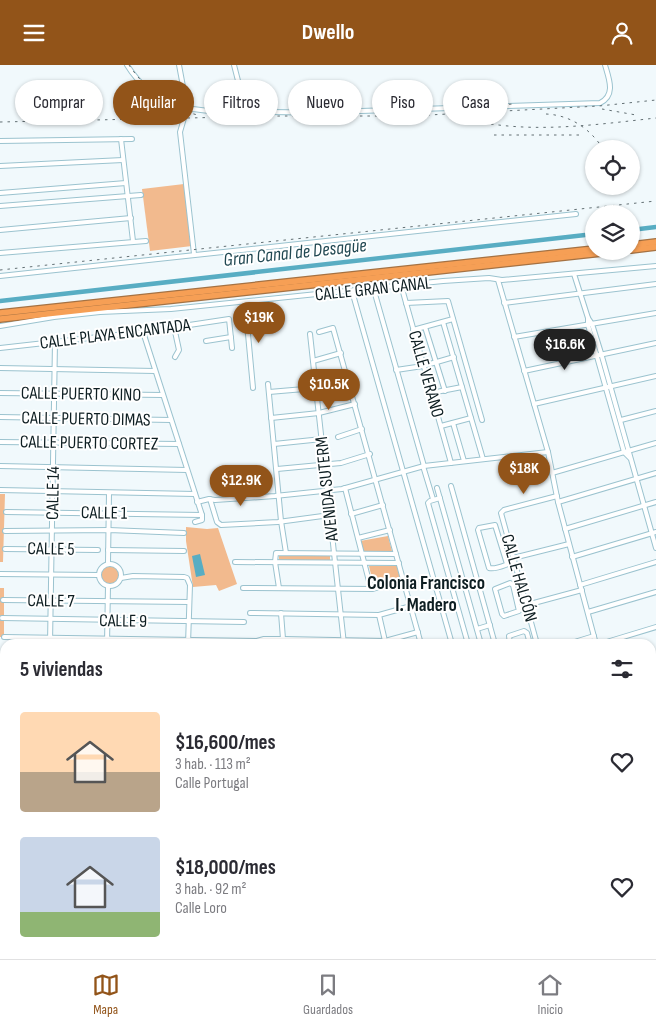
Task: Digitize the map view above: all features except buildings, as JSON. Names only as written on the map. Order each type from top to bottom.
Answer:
[{"type":"highway","points":[[640,244],[656,242]]},
{"type":"highway","points":[[640,249],[656,247]]},
{"type":"highway","points":[[0,313],[585,250]]},
{"type":"highway","points":[[0,319],[585,255]]},
{"type":"street","points":[[127,65],[138,80]]},
{"type":"street","points":[[179,65],[181,80]]},
{"type":"street","points":[[234,65],[238,80]]},
{"type":"street","points":[[278,111],[301,113],[591,104],[603,101],[611,89],[605,65]]},
{"type":"street","points":[[182,125],[180,132],[194,254]]},
{"type":"street","points":[[121,139],[134,241]]},
{"type":"street","points":[[0,141],[132,139]]},
{"type":"street","points":[[0,166],[123,160]]},
{"type":"street","points":[[0,193],[126,183]]},
{"type":"street","points":[[0,206],[141,195]]},
{"type":"street","points":[[0,276],[576,214]]},
{"type":"street","points":[[0,230],[131,219]]},
{"type":"street","points":[[0,253],[146,241]]},
{"type":"street","name":"CALLE GRAN CANAL","points":[[0,326],[100,312],[245,303],[373,287],[490,277],[498,280],[656,267]]},
{"type":"street","points":[[574,274],[601,353],[630,451],[636,479],[654,533],[656,548]]},
{"type":"street","points":[[498,280],[548,451],[558,502],[596,639]]},
{"type":"street","points":[[504,303],[656,284]]},
{"type":"street","name":"CALLE VERANO","points":[[401,285],[451,463]]},
{"type":"street","points":[[373,287],[433,499]]},
{"type":"street","points":[[352,291],[451,639]]},
{"type":"street","points":[[406,303],[448,301],[482,420]]},
{"type":"street","points":[[245,303],[254,388]]},
{"type":"street","points":[[514,337],[656,313]]},
{"type":"street","name":"CALLE PLAYA ENCANTADA","points":[[0,348],[229,319],[231,337]]},
{"type":"street","points":[[413,330],[453,319]]},
{"type":"street","points":[[443,322],[483,459]]},
{"type":"street","points":[[590,324],[596,355],[624,452],[630,458]]},
{"type":"street","points":[[174,327],[179,350],[175,357]]},
{"type":"street","points":[[425,327],[444,391]]},
{"type":"street","points":[[319,332],[333,328],[370,454],[420,639]]},
{"type":"street","points":[[143,331],[202,515],[202,520],[195,522]]},
{"type":"street","name":"AVENIDA SUTERM","points":[[310,334],[343,639]]},
{"type":"street","points":[[206,341],[231,337],[232,348]]},
{"type":"street","name":"CALLE 14","points":[[50,638],[55,342]]},
{"type":"street","points":[[524,371],[601,353],[656,343]]},
{"type":"street","points":[[313,361],[341,353]]},
{"type":"street","points":[[396,370],[423,366],[454,357]]},
{"type":"street","points":[[0,369],[155,371]]},
{"type":"street","points":[[534,405],[656,376]]},
{"type":"street","points":[[269,392],[316,388],[348,379]]},
{"type":"street","points":[[268,384],[281,521],[286,553]]},
{"type":"street","points":[[431,393],[462,387]]},
{"type":"street","name":"CALLE PUERTO KINO","points":[[0,393],[163,395]]},
{"type":"street","points":[[271,418],[319,413],[355,404]]},
{"type":"street","points":[[621,420],[656,411]]},
{"type":"street","name":"CALLE PUERTO DIMAS","points":[[0,417],[171,420]]},
{"type":"street","points":[[441,426],[471,418]]},
{"type":"street","points":[[453,423],[464,461]]},
{"type":"street","points":[[338,437],[362,429]]},
{"type":"street","points":[[274,444],[322,439]]},
{"type":"street","name":"CALLE PUERTO CORTEZ","points":[[0,442],[179,444]]},
{"type":"street","points":[[552,473],[656,443]]},
{"type":"street","points":[[197,502],[210,499],[279,496],[345,488],[424,466],[548,451]]},
{"type":"street","points":[[277,469],[340,463],[370,454]]},
{"type":"street","points":[[0,466],[187,469]]},
{"type":"street","points":[[558,502],[656,473]]},
{"type":"street","points":[[451,486],[494,639]]},
{"type":"street","points":[[345,488],[371,589]]},
{"type":"street","points":[[437,488],[480,639]]},
{"type":"street","points":[[0,490],[195,494]]},
{"type":"street","points":[[108,563],[109,493]]},
{"type":"street","name":"CALLE HALCÓN","points":[[536,639],[502,512],[557,497]]},
{"type":"street","points":[[440,498],[433,499],[428,503],[466,639]]},
{"type":"street","points":[[210,499],[218,524],[281,521],[330,515]]},
{"type":"street","points":[[565,529],[656,502]]},
{"type":"street","points":[[351,514],[383,505]]},
{"type":"street","name":"CALLE 1","points":[[6,512],[202,515]]},
{"type":"street","points":[[507,564],[496,525],[479,529],[489,567],[492,569],[507,564],[514,560],[569,544]]},
{"type":"street","points":[[5,531],[108,530],[184,533]]},
{"type":"street","points":[[358,538],[390,530]]},
{"type":"street","points":[[572,557],[654,533]]},
{"type":"street","name":"CALLE 5","points":[[5,549],[98,550]]},
{"type":"street","points":[[108,551],[184,551]]},
{"type":"street","points":[[279,587],[275,554],[396,554]]},
{"type":"street","points":[[235,562],[399,563]]},
{"type":"street","points":[[580,585],[656,562]]},
{"type":"street","points":[[108,563],[116,565],[121,576],[117,584],[108,586],[102,583],[99,575],[101,568],[108,563]]},
{"type":"street","points":[[0,574],[99,575]]},
{"type":"street","points":[[121,576],[187,578],[190,585],[188,639]]},
{"type":"street","points":[[243,588],[371,589],[403,580]]},
{"type":"street","points":[[512,584],[519,607],[518,613],[503,616],[496,587],[512,584]]},
{"type":"street","points":[[107,639],[108,586]]},
{"type":"street","points":[[519,607],[582,591]]},
{"type":"street","points":[[588,612],[656,592]]},
{"type":"street","name":"CALLE 7","points":[[3,600],[189,602]]},
{"type":"street","points":[[250,613],[379,615],[410,607]]},
{"type":"street","points":[[264,639],[283,639],[281,613]]},
{"type":"street","points":[[379,615],[385,639]]},
{"type":"street","name":"CALLE 9","points":[[2,618],[244,622]]},
{"type":"street","points":[[477,629],[490,625]]},
{"type":"street","points":[[615,639],[656,627]]},
{"type":"street","points":[[509,639],[509,636],[524,631],[527,633],[529,639]]},
{"type":"street","points":[[392,639],[418,632]]},
{"type":"street","points":[[471,639],[479,635]]},
{"type":"street","points":[[584,639],[594,636]]},
{"type":"street","points":[[4,637],[69,639]]},
{"type":"shaded area","points":[[184,184],[192,246],[150,251],[142,189]]},
{"type":"shaded area","points":[[0,494],[5,494],[3,562],[0,562]]},
{"type":"shaded area","points":[[186,527],[218,528],[237,584],[219,591],[216,585],[193,587],[186,541]]},
{"type":"shaded area","points":[[388,536],[392,551],[364,552],[360,541]]},
{"type":"shaded area","points":[[279,556],[330,556],[330,560],[279,560]]},
{"type":"shaded area","points":[[110,564],[118,567],[121,575],[118,583],[110,586],[102,583],[99,575],[102,567]]},
{"type":"shaded area","points":[[369,566],[397,566],[400,578],[374,587]]},
{"type":"shaded area","points":[[0,588],[4,588],[4,637],[0,637]]},
{"type":"water","points":[[200,554],[205,575],[196,577],[192,556]]},
{"type":"waterway","name":"Gran Canal de Desagüe","points":[[640,229],[656,227]]},
{"type":"waterway","name":"Gran Canal de Desagüe","points":[[0,301],[585,235]]},
{"type":"railway","points":[[129,65],[135,74],[159,97],[178,108],[198,115]]},
{"type":"railway","points":[[0,122],[281,116],[410,116],[599,106],[656,100]]},
{"type":"railway","points":[[508,104],[514,104]]},
{"type":"railway","points":[[602,109],[636,115]]},
{"type":"railway","points":[[546,114],[576,122],[596,140]]},
{"type":"railway","points":[[501,125],[553,127],[594,125],[656,118]]},
{"type":"railway","points":[[494,135],[584,135]]},
{"type":"railway","points":[[0,270],[656,201]]},
{"type":"district","name":"Colonia Francisco I. Madero","points":[[426,594]]}]
